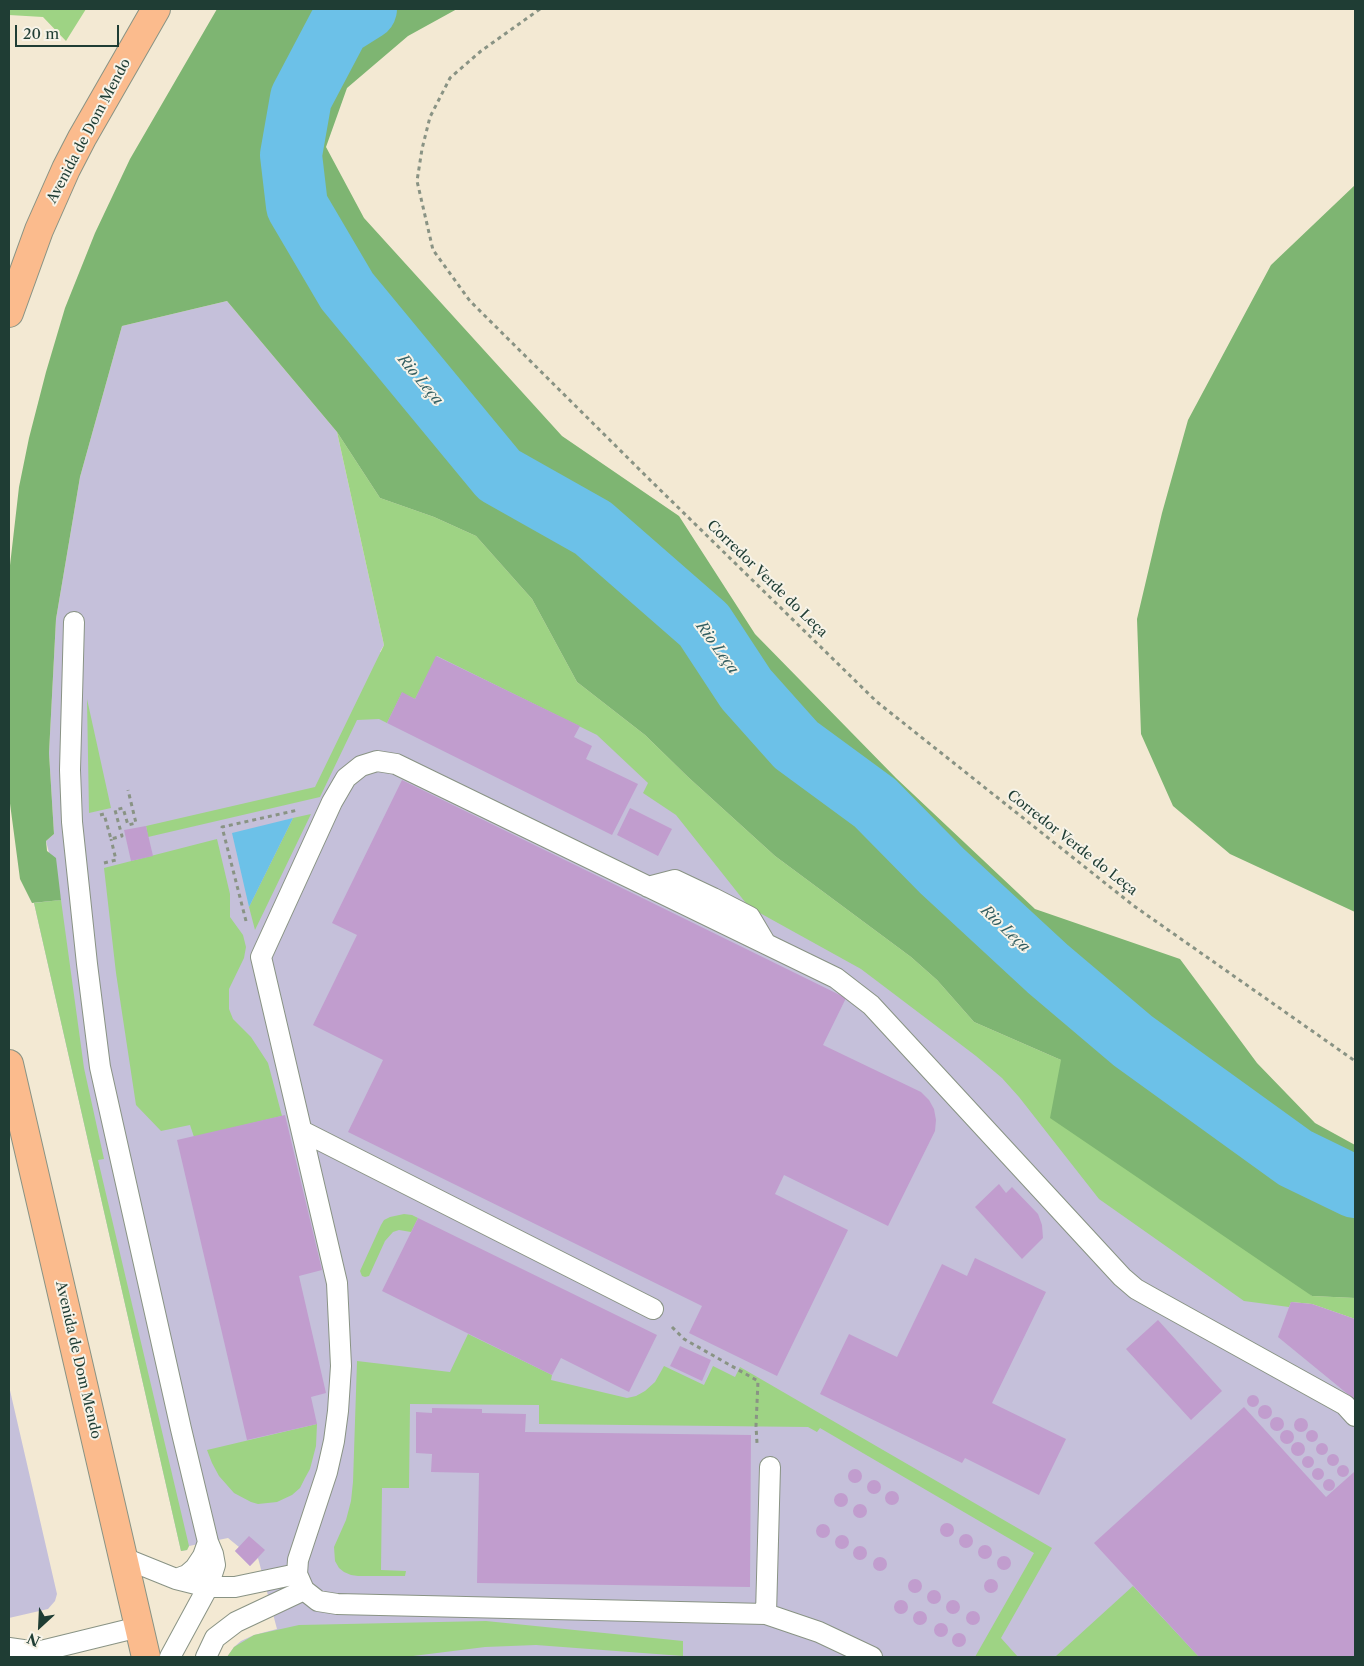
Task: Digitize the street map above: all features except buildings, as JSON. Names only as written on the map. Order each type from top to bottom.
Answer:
[{"type":"main road","name":"Avenida de Dom Mendo","points":[[9,313],[39,230],[66,169],[94,116],[156,9]]},
{"type":"main road","name":"Avenida de Dom Mendo","points":[[9,1064],[146,1657]]},
{"type":"lane","points":[[74,622],[70,770],[72,822],[100,1067],[153,1309],[215,1565],[208,1588],[170,1657]]},
{"type":"lane","points":[[872,1657],[819,1632],[766,1614],[336,1604],[318,1601],[300,1582],[298,1560],[327,1472],[334,1441],[341,1366],[338,1283],[261,957],[332,802],[346,778],[361,766],[377,761],[396,764],[836,978],[871,1005],[1122,1278],[1136,1289],[1345,1405],[1355,1416]]},
{"type":"lane","points":[[302,1131],[653,1309]]},
{"type":"lane","points":[[766,1614],[770,1467]]},
{"type":"lane","points":[[176,1579],[187,1575],[195,1568],[203,1556],[208,1542]]},
{"type":"lane","points":[[124,1558],[176,1579],[208,1588],[300,1582]]},
{"type":"lane","points":[[206,1657],[215,1638],[236,1622],[300,1582]]},
{"type":"lane","points":[[9,1648],[37,1652],[139,1627]]},
{"type":"path","name":"Corredor Verde do Leça","points":[[540,9],[482,51],[450,78],[430,117],[422,149],[417,181],[433,250],[470,300],[647,478],[877,702],[1134,906],[1355,1061]]},
{"type":"path","points":[[120,828],[115,810],[124,808],[128,825],[136,823],[128,790]]},
{"type":"path","points":[[261,957],[250,936],[222,827],[332,802]]},
{"type":"path","points":[[103,863],[116,860],[111,839]]},
{"type":"path","points":[[653,1309],[684,1340],[758,1381],[756,1426]]},
{"type":"shaded area","points":[[227,301],[337,432],[384,645],[380,652],[469,626],[1291,1302],[1312,1304],[1355,1319],[1355,1657],[227,1657],[241,1641],[254,1635],[277,1629],[258,1558],[250,1566],[235,1551],[239,1547],[228,1538],[189,1546],[187,1550],[181,1551],[34,903],[61,900],[46,841],[54,834],[49,753],[56,619],[80,477],[122,326]]},
{"type":"shaded area","points":[[9,1386],[57,1594],[55,1601],[48,1609],[9,1618]]},
{"type":"green space","points":[[9,9],[86,9],[66,41],[43,17],[9,15]]},
{"type":"green space","points":[[217,9],[457,9],[408,36],[347,88],[326,147],[364,218],[562,436],[679,516],[755,634],[896,778],[1035,909],[1180,959],[1257,1063],[1315,1123],[1355,1145],[1355,1298],[1312,1296],[1050,1118],[1061,1060],[974,1022],[937,980],[911,957],[775,856],[645,735],[577,682],[532,599],[476,536],[434,517],[380,498],[337,432],[227,301],[122,326],[80,477],[56,619],[49,753],[54,834],[46,841],[47,851],[56,858],[61,900],[32,903],[20,879],[9,796],[9,574],[19,487],[29,438],[65,308],[95,233],[130,159]]},
{"type":"green space","points":[[1355,185],[1355,912],[1230,854],[1173,806],[1141,734],[1137,619],[1162,513],[1188,420],[1271,265]]},
{"type":"green space","points":[[337,432],[380,498],[434,517],[476,536],[532,599],[577,682],[645,735],[775,856],[911,957],[937,980],[974,1022],[1061,1060],[1312,1296],[1355,1298],[1355,1319],[1312,1304],[1291,1302],[1289,1307],[1244,1301],[1099,1199],[1019,1097],[1002,1078],[976,1056],[861,969],[749,907],[676,815],[643,793],[648,783],[597,735],[437,656],[415,699],[402,693],[387,723],[379,719],[357,720],[320,797],[148,837],[146,826],[315,787],[384,645]]},
{"type":"green space","points":[[87,699],[111,808],[89,813]]},
{"type":"green space","points":[[311,814],[255,930],[249,907],[293,818]]},
{"type":"green space","points":[[217,839],[230,894],[230,917],[243,935],[246,947],[244,958],[229,989],[229,1009],[233,1019],[251,1037],[268,1063],[282,1116],[194,1137],[190,1125],[161,1131],[136,1105],[116,973],[104,868]]},
{"type":"green space","points":[[61,900],[84,1068],[104,1159],[98,1160],[189,1546],[187,1550],[181,1551],[34,903]]},
{"type":"green space","points":[[404,1214],[418,1218],[411,1232],[399,1230],[393,1232],[385,1241],[369,1276],[362,1276],[360,1271],[384,1220]]},
{"type":"green space","points":[[468,1334],[552,1375],[551,1380],[627,1398],[645,1391],[655,1382],[664,1366],[704,1385],[713,1366],[735,1377],[740,1367],[1052,1548],[1001,1638],[1018,1657],[975,1657],[1034,1553],[820,1428],[817,1432],[808,1427],[539,1424],[539,1405],[410,1404],[409,1488],[382,1488],[381,1570],[406,1571],[405,1576],[358,1576],[344,1572],[335,1561],[334,1547],[346,1520],[351,1501],[357,1361],[450,1372]]},
{"type":"green space","points":[[317,1424],[316,1446],[310,1469],[300,1488],[292,1495],[277,1502],[258,1504],[234,1493],[219,1476],[207,1450]]},
{"type":"green space","points":[[1133,1586],[1199,1657],[1056,1656]]},
{"type":"green space","points":[[486,1621],[683,1641],[683,1656],[536,1645],[485,1647],[405,1657],[227,1657],[234,1647],[254,1635],[299,1625]]},
{"type":"water","points":[[293,818],[249,907],[232,833]]},
{"type":"waterway","name":"Rio Leça","points":[[366,9],[339,26],[301,98],[291,155],[297,206],[347,291],[499,475],[593,528],[704,625],[746,689],[796,745],[875,803],[942,871],[1048,969],[1133,1041],[1295,1158],[1355,1187]]}]
